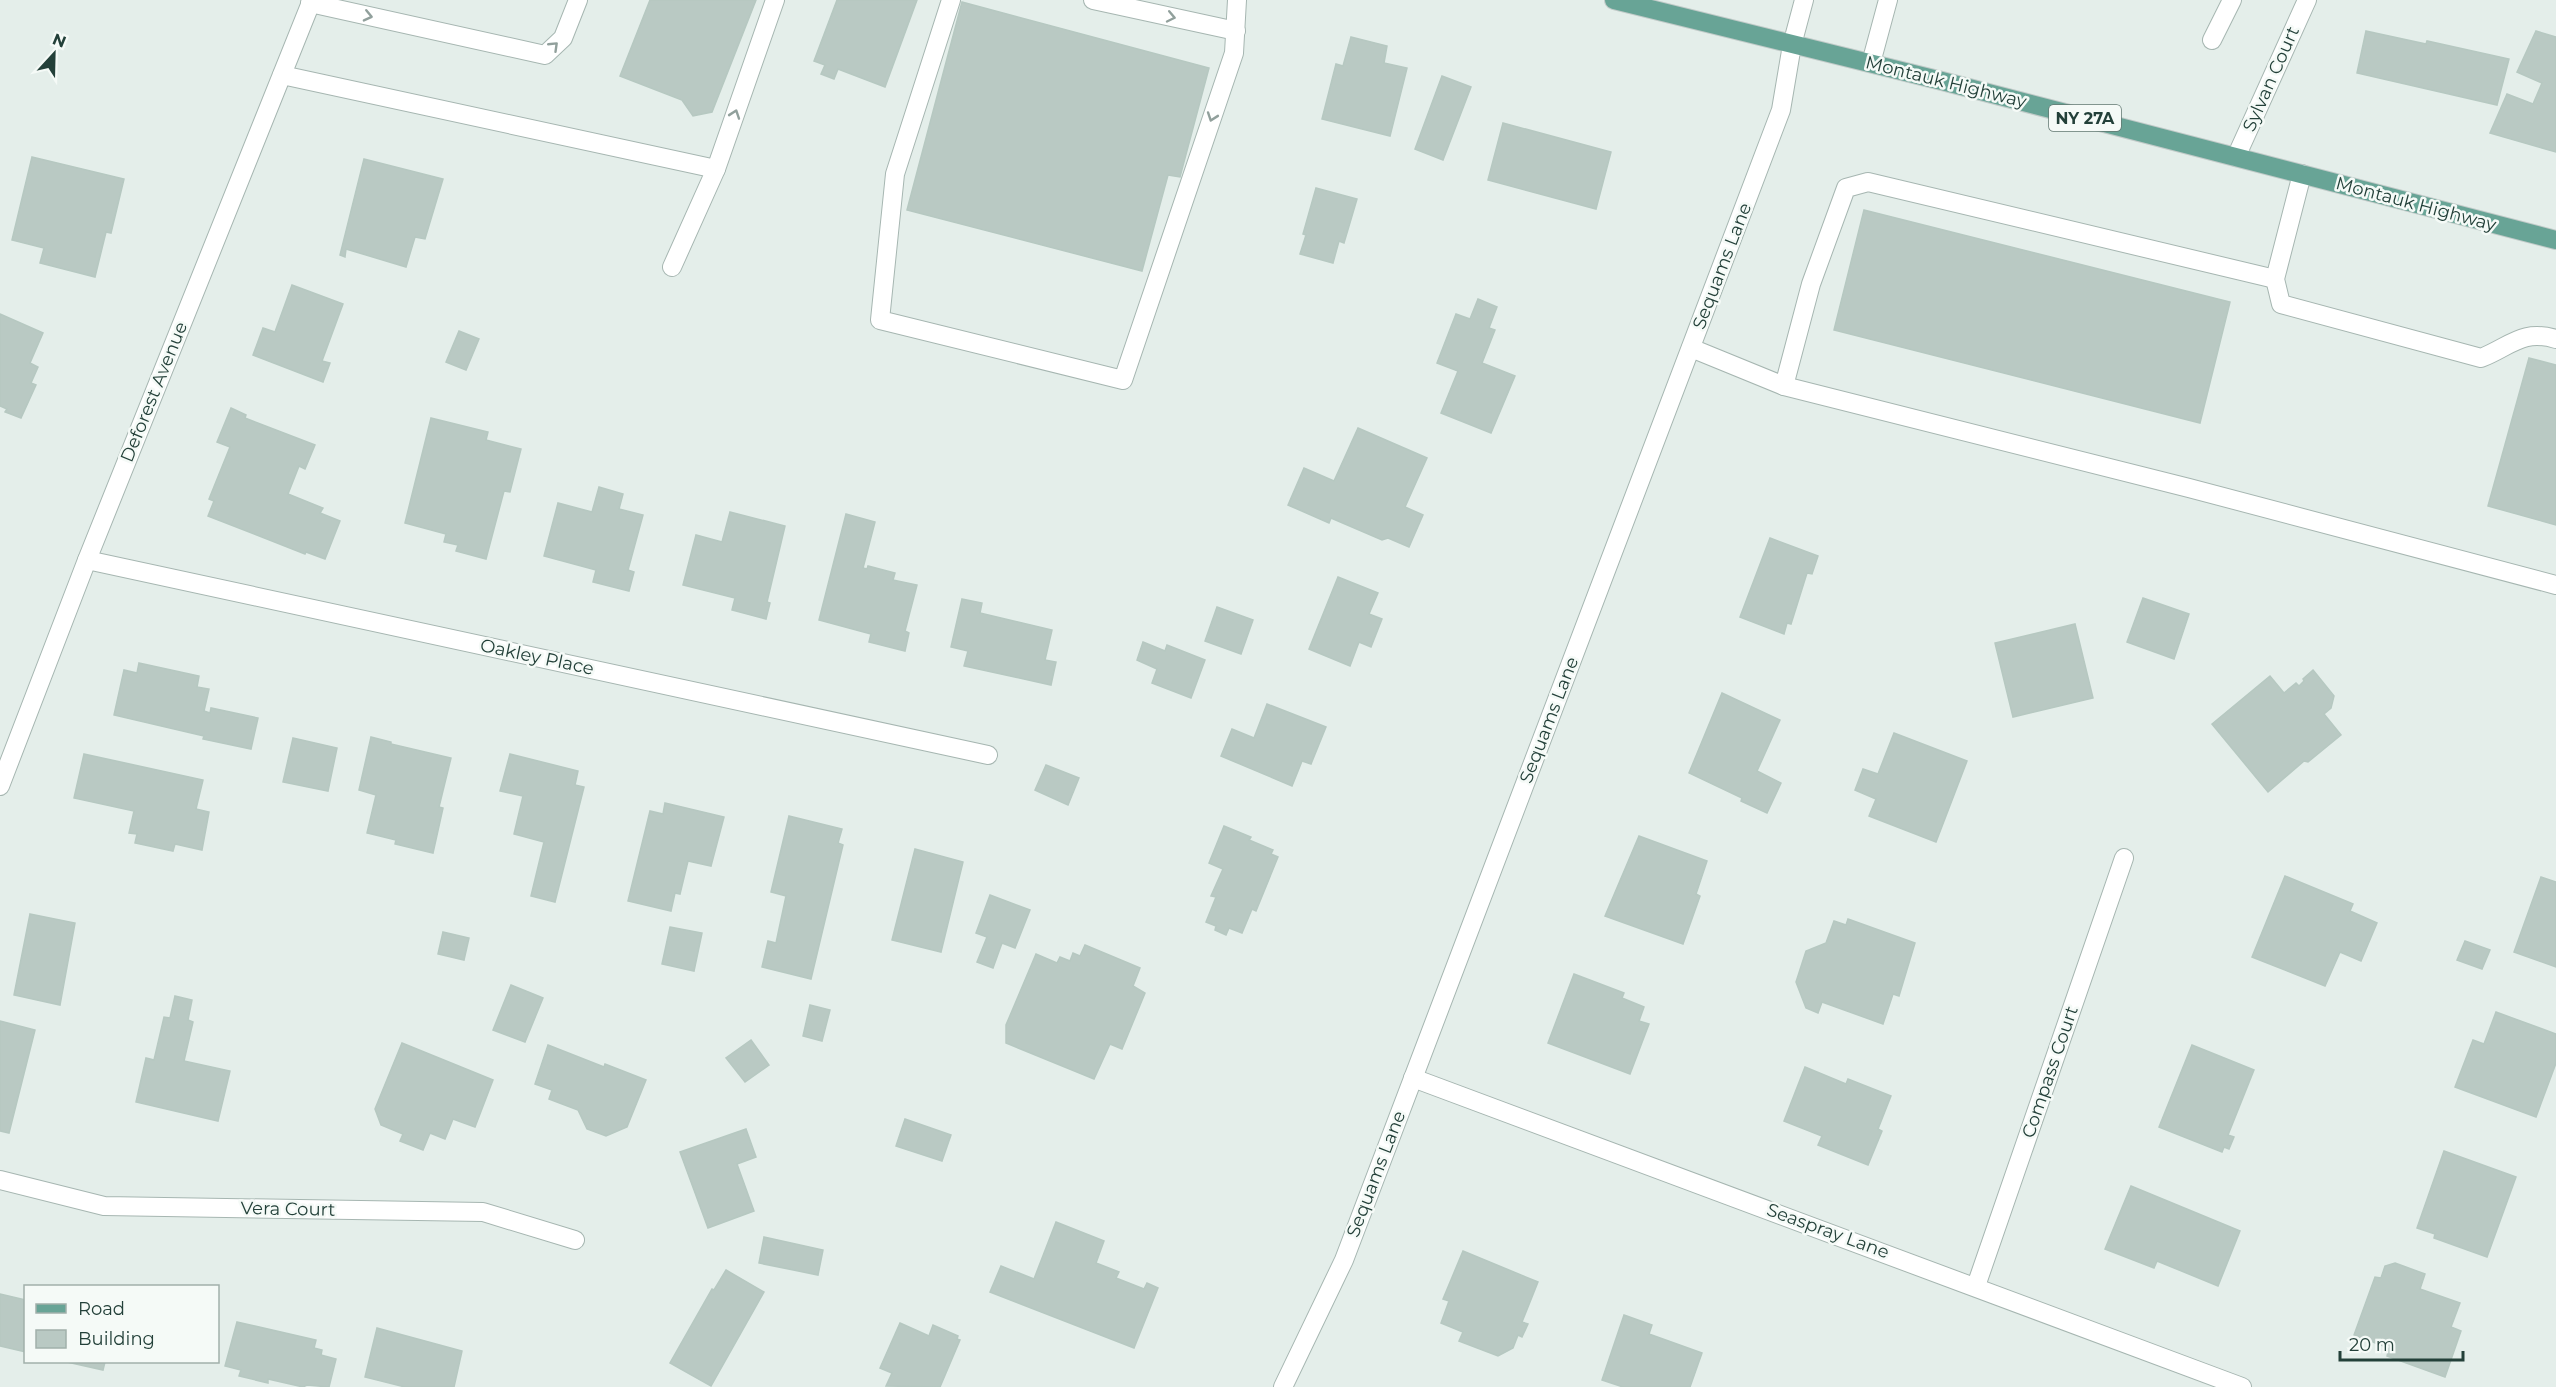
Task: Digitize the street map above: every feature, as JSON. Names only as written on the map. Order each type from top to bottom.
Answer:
[{"type":"main road","name":"Montauk Highway","points":[[1614,0],[1655,5],[1792,45],[1871,63],[2556,240]]},
{"type":"street","points":[[311,2],[545,55],[563,38],[578,0]]},
{"type":"street","points":[[672,267],[716,169],[775,0]]},
{"type":"street","points":[[951,0],[895,174],[880,320],[1123,380],[1230,62],[1236,31],[1237,0]]},
{"type":"street","points":[[1093,0],[1236,31]]},
{"type":"street","name":"Sequams Lane","points":[[1283,1387],[1344,1260],[1781,110],[1792,45],[1804,0]]},
{"type":"street","points":[[1871,63],[1888,0]]},
{"type":"street","points":[[2212,40],[2232,0]]},
{"type":"street","name":"Sylvan Court","points":[[2236,158],[2307,0]]},
{"type":"street","name":"Deforest Avenue","points":[[0,786],[87,560],[311,2]]},
{"type":"street","points":[[282,75],[716,169]]},
{"type":"street","points":[[2302,174],[2275,279],[2281,304],[2481,358],[2523,336],[2548,337]]},
{"type":"street","points":[[1784,386],[1811,284],[1846,188],[1868,182],[2275,279]]},
{"type":"street","points":[[1691,348],[1784,386],[2189,488],[2556,585]]},
{"type":"street","name":"Oakley Place","points":[[87,560],[988,755]]},
{"type":"street","name":"Compass Court","points":[[1976,1286],[2124,858]]},
{"type":"street","name":"Seaspray Lane","points":[[1413,1078],[2242,1387]]},
{"type":"street","name":"Vera Court","points":[[0,1180],[104,1206],[483,1212],[575,1240]]},
{"type":"building","points":[[650,0],[756,0],[712,112],[693,116],[682,100],[620,76]]},
{"type":"building","points":[[837,0],[917,0],[885,87],[838,69],[834,79],[821,74],[825,65],[814,61]]},
{"type":"building","points":[[962,2],[1209,68],[1180,177],[1168,175],[1142,271],[907,210]]},
{"type":"building","points":[[2366,31],[2426,44],[2427,41],[2509,59],[2497,105],[2357,73]]},
{"type":"building","points":[[2536,31],[2556,37],[2556,152],[2490,133],[2507,94],[2533,104],[2542,83],[2517,72]]},
{"type":"building","points":[[1351,37],[1387,46],[1384,63],[1407,68],[1390,136],[1322,119],[1336,64],[1343,66]]},
{"type":"building","points":[[1442,76],[1471,87],[1443,160],[1415,149]]},
{"type":"building","points":[[1503,123],[1611,152],[1596,209],[1488,180]]},
{"type":"building","points":[[32,157],[124,179],[111,233],[106,232],[95,277],[40,263],[44,248],[12,240]]},
{"type":"building","points":[[364,159],[443,179],[425,239],[415,237],[406,267],[346,249],[345,257],[340,255]]},
{"type":"building","points":[[1316,188],[1357,199],[1344,243],[1339,241],[1333,263],[1300,254]]},
{"type":"building","points":[[1864,210],[2230,302],[2200,423],[1834,330]]},
{"type":"building","points":[[292,285],[343,304],[322,361],[330,363],[323,382],[253,355],[263,328],[275,332]]},
{"type":"building","points":[[1478,299],[1497,307],[1489,328],[1495,330],[1482,363],[1515,376],[1491,433],[1441,413],[1458,371],[1437,363],[1456,314],[1470,319]]},
{"type":"building","points":[[0,314],[43,333],[30,363],[38,367],[31,383],[36,385],[21,418],[5,412],[7,409],[0,406]]},
{"type":"building","points":[[459,331],[479,339],[466,370],[446,362]]},
{"type":"building","points":[[2529,358],[2556,365],[2556,525],[2488,506]]},
{"type":"building","points":[[231,408],[246,415],[245,418],[315,445],[305,469],[299,466],[288,494],[323,508],[320,513],[340,521],[325,559],[306,552],[305,554],[208,516],[214,501],[209,499],[230,447],[217,442]]},
{"type":"building","points":[[431,418],[488,432],[486,440],[521,449],[510,492],[504,491],[486,559],[456,551],[458,545],[444,542],[446,534],[405,523]]},
{"type":"building","points":[[1358,428],[1427,458],[1405,507],[1423,515],[1409,547],[1388,538],[1382,540],[1331,518],[1329,523],[1288,505],[1304,468],[1334,481]]},
{"type":"building","points":[[599,487],[623,494],[619,509],[643,515],[628,570],[634,572],[629,591],[593,582],[596,570],[544,556],[558,503],[592,512]]},
{"type":"building","points":[[730,512],[785,526],[767,602],[770,603],[766,619],[732,610],[735,598],[683,585],[696,535],[722,542]]},
{"type":"building","points":[[846,514],[875,522],[863,568],[867,569],[868,566],[895,573],[893,580],[917,585],[905,631],[909,633],[905,651],[869,642],[871,634],[819,620]]},
{"type":"building","points":[[1770,538],[1818,556],[1812,574],[1807,573],[1791,624],[1787,623],[1784,634],[1740,617]]},
{"type":"building","points":[[1338,577],[1378,593],[1369,614],[1382,619],[1371,647],[1359,642],[1350,666],[1309,649]]},
{"type":"building","points":[[2143,598],[2189,614],[2174,659],[2127,642]]},
{"type":"building","points":[[962,599],[982,603],[980,613],[1052,630],[1045,660],[1056,662],[1051,685],[964,666],[968,651],[951,647]]},
{"type":"building","points":[[1217,607],[1253,620],[1241,654],[1205,641]]},
{"type":"building","points":[[2075,624],[2093,698],[2013,717],[1995,643]]},
{"type":"building","points":[[1143,642],[1165,651],[1167,645],[1205,660],[1191,698],[1152,683],[1157,669],[1137,660]]},
{"type":"building","points":[[139,663],[199,676],[197,687],[209,689],[204,711],[210,713],[211,708],[258,718],[251,749],[203,739],[204,736],[114,715],[124,670],[137,673]]},
{"type":"building","points":[[2313,670],[2334,696],[2331,708],[2324,714],[2341,735],[2308,762],[2304,761],[2268,792],[2212,724],[2270,676],[2284,693],[2296,683],[2299,686]]},
{"type":"building","points":[[1722,693],[1780,720],[1757,771],[1781,783],[1767,813],[1741,801],[1742,798],[1689,773]]},
{"type":"building","points":[[1267,704],[1326,727],[1311,764],[1302,761],[1292,786],[1221,756],[1232,729],[1254,738]]},
{"type":"building","points":[[1894,733],[1967,761],[1936,842],[1869,816],[1876,799],[1855,790],[1863,769],[1878,774]]},
{"type":"building","points":[[371,737],[451,758],[439,807],[443,808],[433,853],[395,844],[396,840],[367,833],[376,795],[359,790]]},
{"type":"building","points":[[293,738],[337,748],[328,791],[283,782]]},
{"type":"building","points":[[84,754],[203,780],[196,809],[209,812],[202,850],[175,844],[173,851],[135,843],[137,834],[129,833],[134,811],[74,798]]},
{"type":"building","points":[[510,754],[578,771],[575,785],[584,787],[555,902],[531,896],[544,842],[514,834],[523,796],[500,791]]},
{"type":"building","points":[[1046,765],[1079,778],[1068,805],[1035,790]]},
{"type":"building","points":[[665,803],[724,817],[711,866],[688,861],[680,894],[675,893],[671,911],[628,901],[650,811],[663,814]]},
{"type":"building","points":[[789,816],[842,829],[838,843],[843,845],[811,979],[762,967],[768,941],[776,943],[786,896],[771,892]]},
{"type":"building","points":[[1224,826],[1251,837],[1249,840],[1273,850],[1271,854],[1278,857],[1256,911],[1252,909],[1242,933],[1229,928],[1226,935],[1215,930],[1216,926],[1206,922],[1216,897],[1211,896],[1223,869],[1209,863]]},
{"type":"building","points":[[1639,836],[1707,861],[1696,894],[1700,896],[1683,944],[1605,916]]},
{"type":"building","points":[[915,849],[963,862],[941,952],[892,940]]},
{"type":"building","points":[[2285,876],[2353,904],[2350,911],[2377,923],[2361,961],[2340,952],[2325,986],[2252,957]]},
{"type":"building","points":[[2541,877],[2556,882],[2556,967],[2514,952]]},
{"type":"building","points":[[990,895],[1030,910],[1015,948],[1002,943],[993,968],[977,962],[987,937],[976,933]]},
{"type":"building","points":[[30,914],[75,923],[60,1005],[14,995]]},
{"type":"building","points":[[1848,919],[1915,943],[1899,996],[1893,994],[1883,1024],[1822,1002],[1818,1013],[1806,1008],[1796,982],[1806,951],[1826,943],[1834,921],[1846,925]]},
{"type":"building","points":[[670,927],[702,933],[694,971],[662,964]]},
{"type":"building","points":[[443,932],[469,938],[464,960],[438,954]]},
{"type":"building","points":[[2465,941],[2490,950],[2482,969],[2457,960]]},
{"type":"building","points":[[1085,945],[1140,968],[1133,986],[1145,993],[1122,1049],[1110,1044],[1094,1079],[1006,1043],[1006,1025],[1036,954],[1057,963],[1060,957],[1070,961],[1073,953],[1080,956]]},
{"type":"building","points":[[1574,974],[1624,993],[1622,998],[1644,1007],[1639,1021],[1649,1024],[1630,1074],[1548,1043]]},
{"type":"building","points":[[511,985],[543,998],[525,1042],[493,1030]]},
{"type":"building","points":[[175,996],[192,1000],[188,1020],[193,1022],[184,1061],[230,1071],[218,1121],[136,1102],[146,1058],[154,1060],[164,1017],[170,1018]]},
{"type":"building","points":[[810,1005],[830,1010],[822,1041],[803,1036]]},
{"type":"building","points":[[2496,1012],[2556,1034],[2556,1063],[2536,1117],[2455,1087],[2473,1040],[2484,1044]]},
{"type":"building","points":[[0,1021],[35,1030],[9,1133],[0,1131]]},
{"type":"building","points":[[751,1040],[769,1065],[745,1082],[726,1058]]},
{"type":"building","points":[[402,1043],[493,1080],[475,1127],[453,1119],[445,1139],[430,1133],[423,1150],[400,1141],[403,1134],[381,1125],[375,1109]]},
{"type":"building","points":[[548,1045],[604,1067],[605,1064],[646,1080],[627,1127],[606,1136],[587,1129],[578,1110],[549,1099],[552,1090],[535,1084]]},
{"type":"building","points":[[2192,1045],[2254,1070],[2228,1135],[2234,1137],[2229,1149],[2224,1147],[2222,1152],[2159,1127]]},
{"type":"building","points":[[1805,1067],[1846,1084],[1848,1079],[1891,1096],[1878,1129],[1882,1131],[1868,1165],[1818,1145],[1822,1136],[1784,1121]]},
{"type":"building","points":[[905,1119],[951,1135],[942,1161],[896,1146]]},
{"type":"building","points":[[746,1129],[756,1157],[737,1164],[754,1211],[708,1228],[680,1152]]},
{"type":"building","points":[[2444,1151],[2516,1177],[2487,1257],[2434,1238],[2435,1234],[2417,1228]]},
{"type":"building","points":[[2131,1186],[2240,1231],[2218,1286],[2157,1261],[2154,1268],[2105,1249]]},
{"type":"building","points":[[1056,1222],[1104,1241],[1096,1263],[1119,1272],[1116,1278],[1144,1289],[1147,1283],[1158,1288],[1134,1348],[990,1292],[1001,1266],[1034,1279]]},
{"type":"building","points":[[764,1237],[823,1250],[818,1275],[759,1263]]},
{"type":"building","points":[[1463,1251],[1538,1282],[1522,1322],[1528,1324],[1522,1337],[1518,1335],[1513,1348],[1498,1356],[1459,1341],[1463,1332],[1441,1323],[1449,1301],[1443,1299]]},
{"type":"building","points":[[2395,1263],[2425,1274],[2420,1289],[2460,1303],[2451,1327],[2461,1331],[2445,1377],[2387,1356],[2389,1348],[2354,1335],[2375,1277],[2381,1278],[2385,1266]]},
{"type":"building","points":[[726,1270],[764,1292],[711,1386],[670,1363],[712,1289],[714,1290]]},
{"type":"building","points":[[0,1294],[24,1300],[24,1352],[0,1346]]},
{"type":"building","points":[[1624,1315],[1652,1325],[1649,1334],[1702,1353],[1690,1387],[1623,1387],[1602,1380]]},
{"type":"building","points":[[237,1322],[316,1340],[314,1348],[322,1350],[321,1355],[336,1359],[329,1387],[307,1385],[303,1387],[268,1379],[268,1383],[239,1376],[241,1370],[225,1366]]},
{"type":"building","points":[[900,1323],[929,1336],[933,1325],[958,1336],[957,1339],[960,1340],[940,1387],[886,1386],[892,1373],[880,1368]]},
{"type":"building","points":[[377,1328],[462,1351],[454,1387],[405,1387],[365,1377]]},
{"type":"building","points":[[72,1363],[105,1363],[103,1370]]}]
